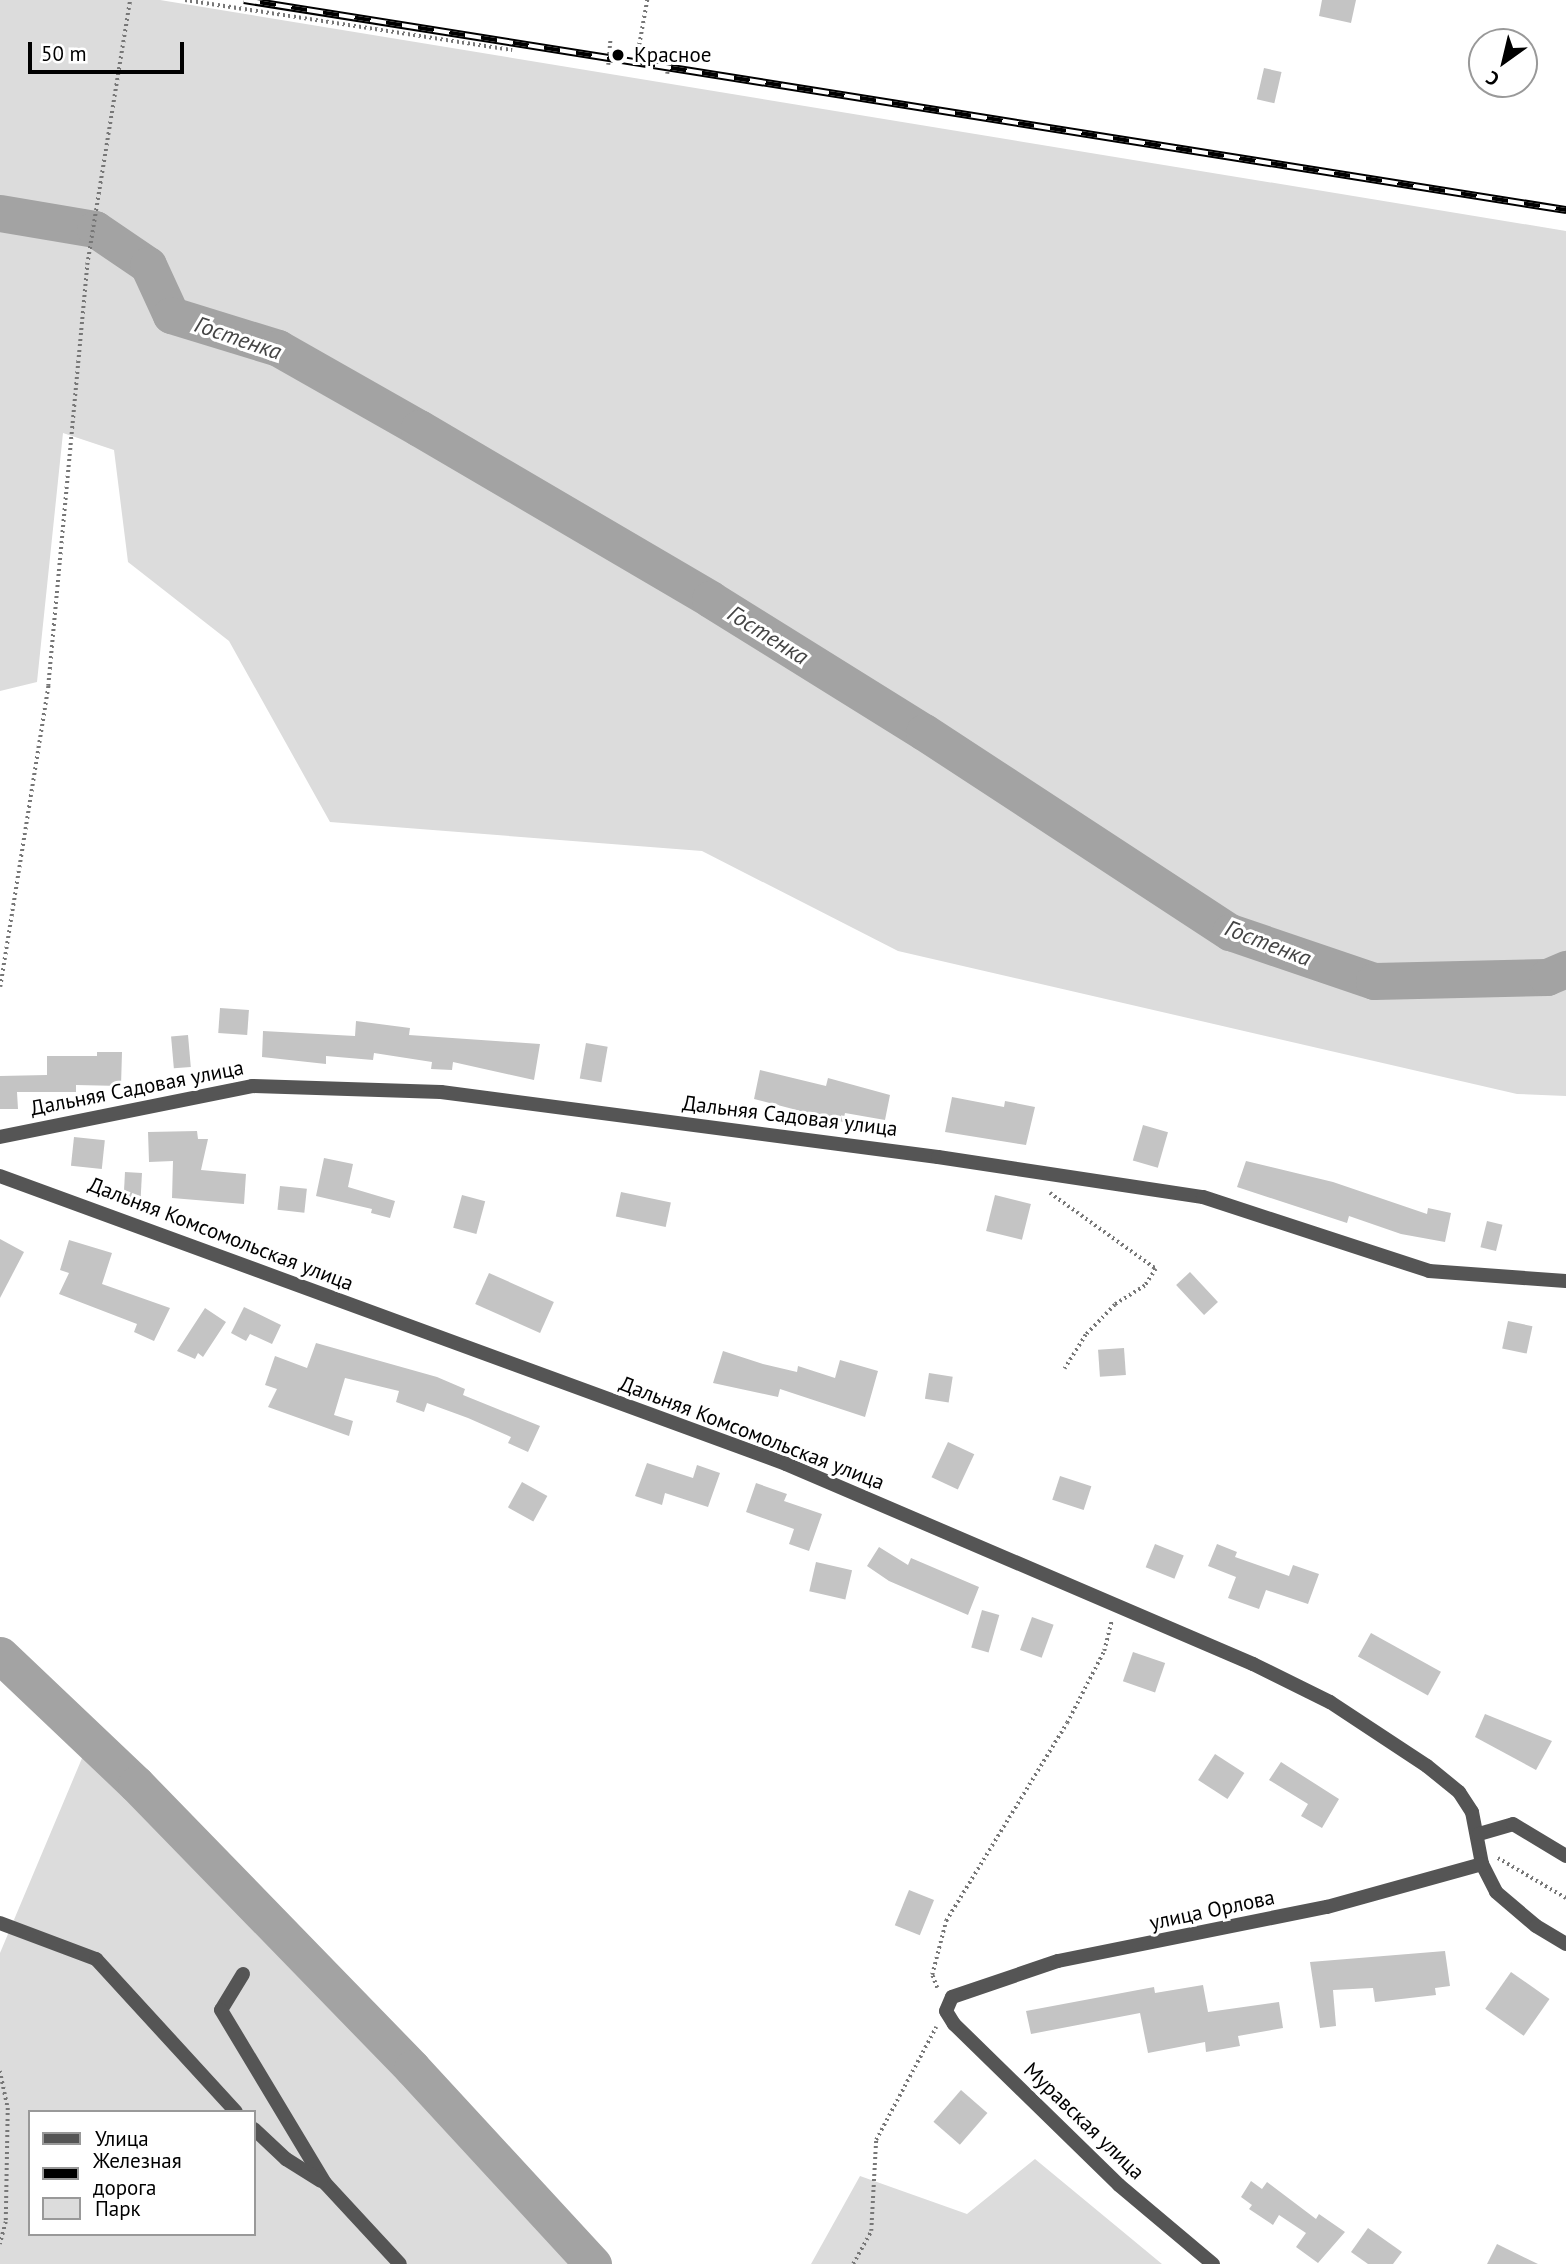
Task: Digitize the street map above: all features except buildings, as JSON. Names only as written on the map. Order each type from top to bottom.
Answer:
[{"type":"street","name":"Дальняя Садовая улица","points":[[0,1138],[252,1086],[442,1092],[1017,1169],[1203,1197],[1429,1271],[1566,1281]]},
{"type":"street","name":"Дальняя Комсомольская улица","points":[[0,1175],[786,1464],[1253,1664],[1330,1702],[1427,1766],[1459,1792],[1472,1812],[1480,1841]]},
{"type":"street","points":[[1566,1856],[1514,1824],[1480,1841],[1482,1864],[1496,1892],[1536,1926],[1566,1944]]},
{"type":"street","name":"улица Орлова","points":[[946,2011],[952,1997],[1058,1961],[1327,1907],[1482,1864]]},
{"type":"street","points":[[0,1923],[96,1959],[234,2110]]},
{"type":"street","points":[[243,1974],[221,2010],[325,2183],[400,2264]]},
{"type":"street","name":"Муравская улица","points":[[946,2011],[954,2025],[1119,2185],[1213,2264]]},
{"type":"street","points":[[256,2131],[286,2159],[325,2183]]},
{"type":"path","points":[[0,987],[48,687],[87,265],[130,0]]},
{"type":"path","points":[[185,0],[512,50]]},
{"type":"path","points":[[639,45],[647,0]]},
{"type":"path","points":[[608,65],[610,40]]},
{"type":"path","points":[[667,74],[670,50]]},
{"type":"path","points":[[1017,1169],[1156,1269],[1144,1286],[1115,1305],[1086,1335],[1065,1369]]},
{"type":"path","points":[[853,2264],[871,2231],[876,2140],[946,2011],[932,1975],[946,1921],[1067,1723],[1104,1651],[1115,1607]]},
{"type":"path","points":[[1480,1841],[1566,1898]]},
{"type":"path","points":[[0,2071],[8,2108],[6,2222],[0,2244]]},
{"type":"green space","points":[[0,0],[160,0],[1566,231],[1566,1096],[1517,1094],[898,951],[702,851],[330,822],[229,641],[128,562],[114,450],[63,433],[37,682],[0,691]]},
{"type":"green space","points":[[88,1744],[596,2264],[0,2264],[0,1953]]},
{"type":"green space","points":[[1035,2159],[1162,2264],[811,2264],[860,2176],[967,2214]]},
{"type":"waterway","name":"Гостенка","points":[[0,213],[95,229],[148,265],[171,315],[278,348],[419,428],[710,599],[924,732],[1230,932],[1374,981],[1547,977],[1566,969]]},
{"type":"waterway","points":[[0,1655],[136,1784],[412,2068],[593,2264]]},
{"type":"railway","points":[[244,0],[1566,210]]},
{"type":"place","name":"Красное","points":[[618,55]]}]
